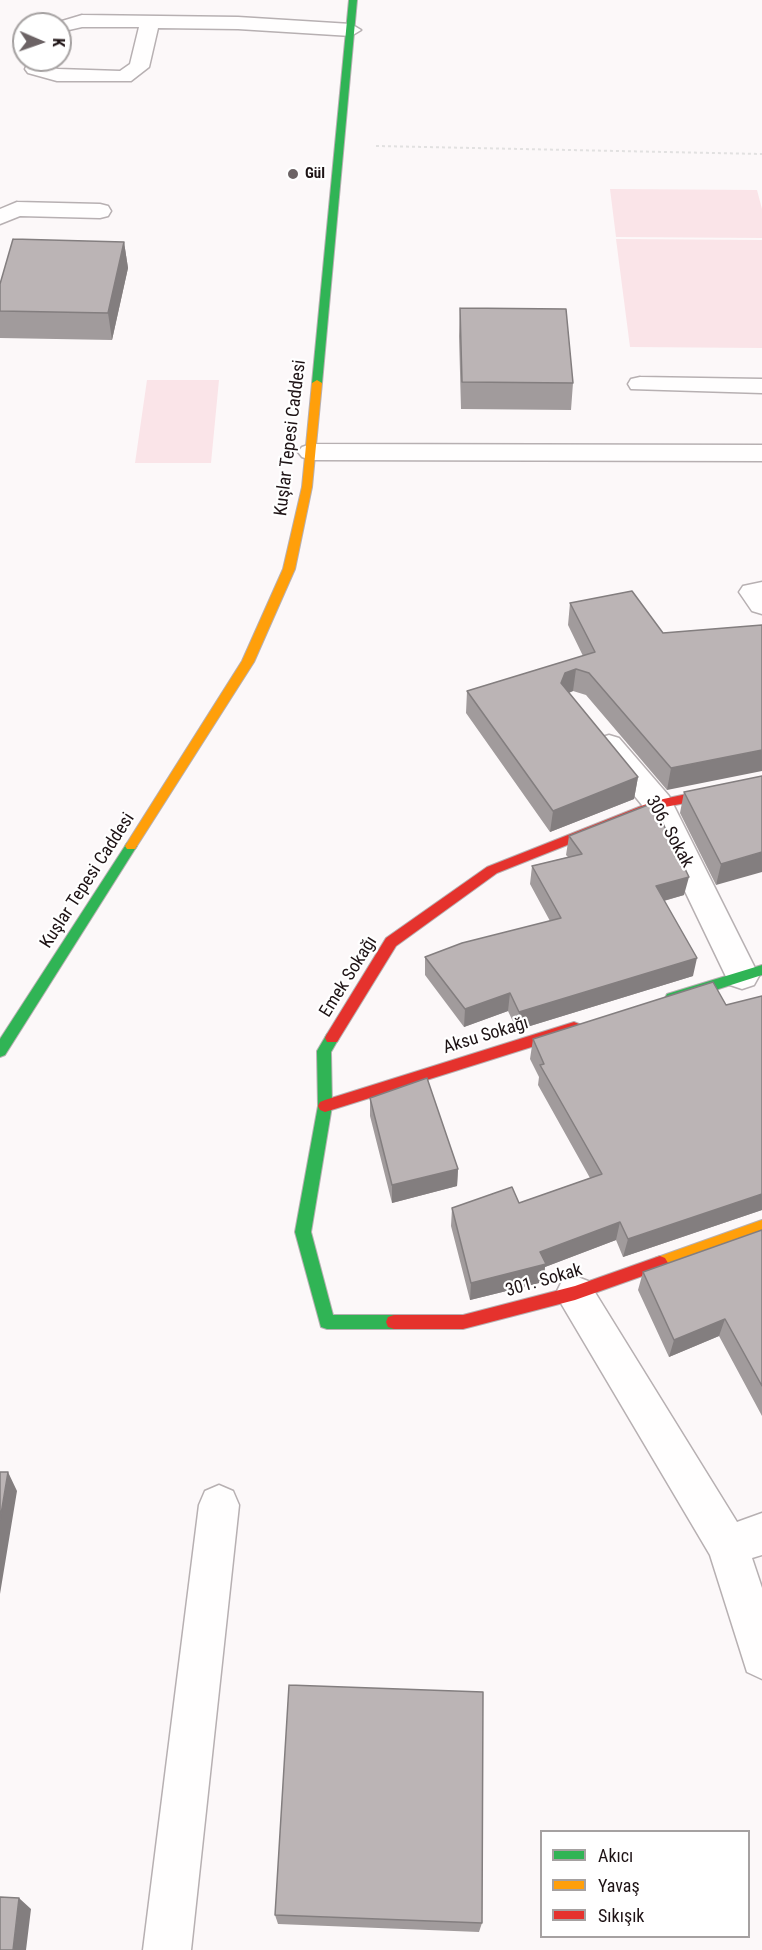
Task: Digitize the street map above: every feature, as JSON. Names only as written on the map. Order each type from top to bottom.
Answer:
[{"type":"street","points":[[238,23],[242,0]]},
{"type":"street","name":"Kuşlar Tepesi Caddesi","points":[[0,1051],[248,662],[289,569],[307,487],[311,452],[353,0]]},
{"type":"street","points":[[72,23],[82,21],[238,23],[351,30]]},
{"type":"street","points":[[46,72],[57,75],[124,77],[138,67],[150,22]]},
{"type":"street","points":[[0,217],[17,209],[100,210]]},
{"type":"street","points":[[640,384],[762,386]]},
{"type":"street","points":[[311,452],[762,453]]},
{"type":"street","points":[[762,591],[753,592],[762,605]]},
{"type":"street","name":"306. Sokak","points":[[589,721],[658,804],[752,973]]},
{"type":"street","name":"Emek Sokağı","points":[[327,1322],[303,1232],[325,1106],[324,1051],[392,942],[492,870],[658,804],[762,783]]},
{"type":"street","points":[[663,1000],[752,973]]},
{"type":"street","name":"Aksu Sokağı","points":[[325,1106],[584,1025]]},
{"type":"street","name":"301. Sokak","points":[[327,1322],[463,1322],[575,1293],[762,1227]]},
{"type":"street","points":[[575,1293],[745,1540],[762,1657]]},
{"type":"street","points":[[167,1950],[219,1504]]},
{"type":"path","points":[[339,146],[762,154]]},
{"type":"shaded area","points":[[610,189],[757,190],[762,209],[762,238],[616,237]]},
{"type":"shaded area","points":[[616,239],[762,240],[762,348],[630,347]]},
{"type":"shaded area","points":[[147,380],[219,380],[211,463],[135,463]]},
{"type":"building","points":[[13,239],[124,242],[108,313],[0,311],[0,284]]},
{"type":"building","points":[[460,308],[566,309],[573,383],[462,382]]},
{"type":"building","points":[[632,591],[663,633],[762,625],[762,750],[671,768],[589,673],[576,669],[565,673],[561,683],[638,777],[553,811],[467,691],[595,652],[570,603]]},
{"type":"building","points":[[762,776],[762,852],[721,864],[684,792]]},
{"type":"building","points":[[653,803],[689,877],[656,886],[697,958],[519,1012],[510,993],[465,1009],[425,957],[462,943],[561,918],[532,866],[582,854],[569,836]]},
{"type":"building","points":[[713,982],[726,1005],[762,996],[762,1194],[628,1239],[620,1222],[540,1252],[546,1264],[471,1283],[452,1208],[512,1187],[519,1203],[602,1174],[540,1065],[544,1064],[533,1039]]},
{"type":"building","points":[[427,1078],[458,1169],[392,1185],[370,1098]]},
{"type":"building","points":[[762,1230],[762,1386],[725,1319],[674,1340],[643,1272]]},
{"type":"building","points":[[0,1472],[8,1472],[0,1520]]},
{"type":"building","points":[[289,1685],[483,1692],[482,1923],[275,1915]]},
{"type":"building","points":[[0,1897],[19,1898],[13,1950],[0,1950]]},
{"type":"traffic: fast","points":[[317,383],[353,0]]},
{"type":"traffic: fast","points":[[0,1051],[131,846]]},
{"type":"traffic: fast","points":[[672,998],[762,970]]},
{"type":"traffic: fast","points":[[332,1038],[324,1051],[325,1106],[303,1232],[327,1322],[394,1322]]},
{"type":"traffic: slow","points":[[131,846],[248,662],[289,569],[307,487],[317,383]]},
{"type":"traffic: slow","points":[[660,1263],[762,1227]]},
{"type":"traffic: jam","points":[[332,1038],[391,942],[492,870],[658,804],[762,783]]},
{"type":"traffic: jam","points":[[325,1106],[574,1028]]},
{"type":"traffic: jam","points":[[394,1322],[463,1322],[575,1293],[660,1263]]},
{"type":"place","name":"Gül","points":[[293,174]]}]
